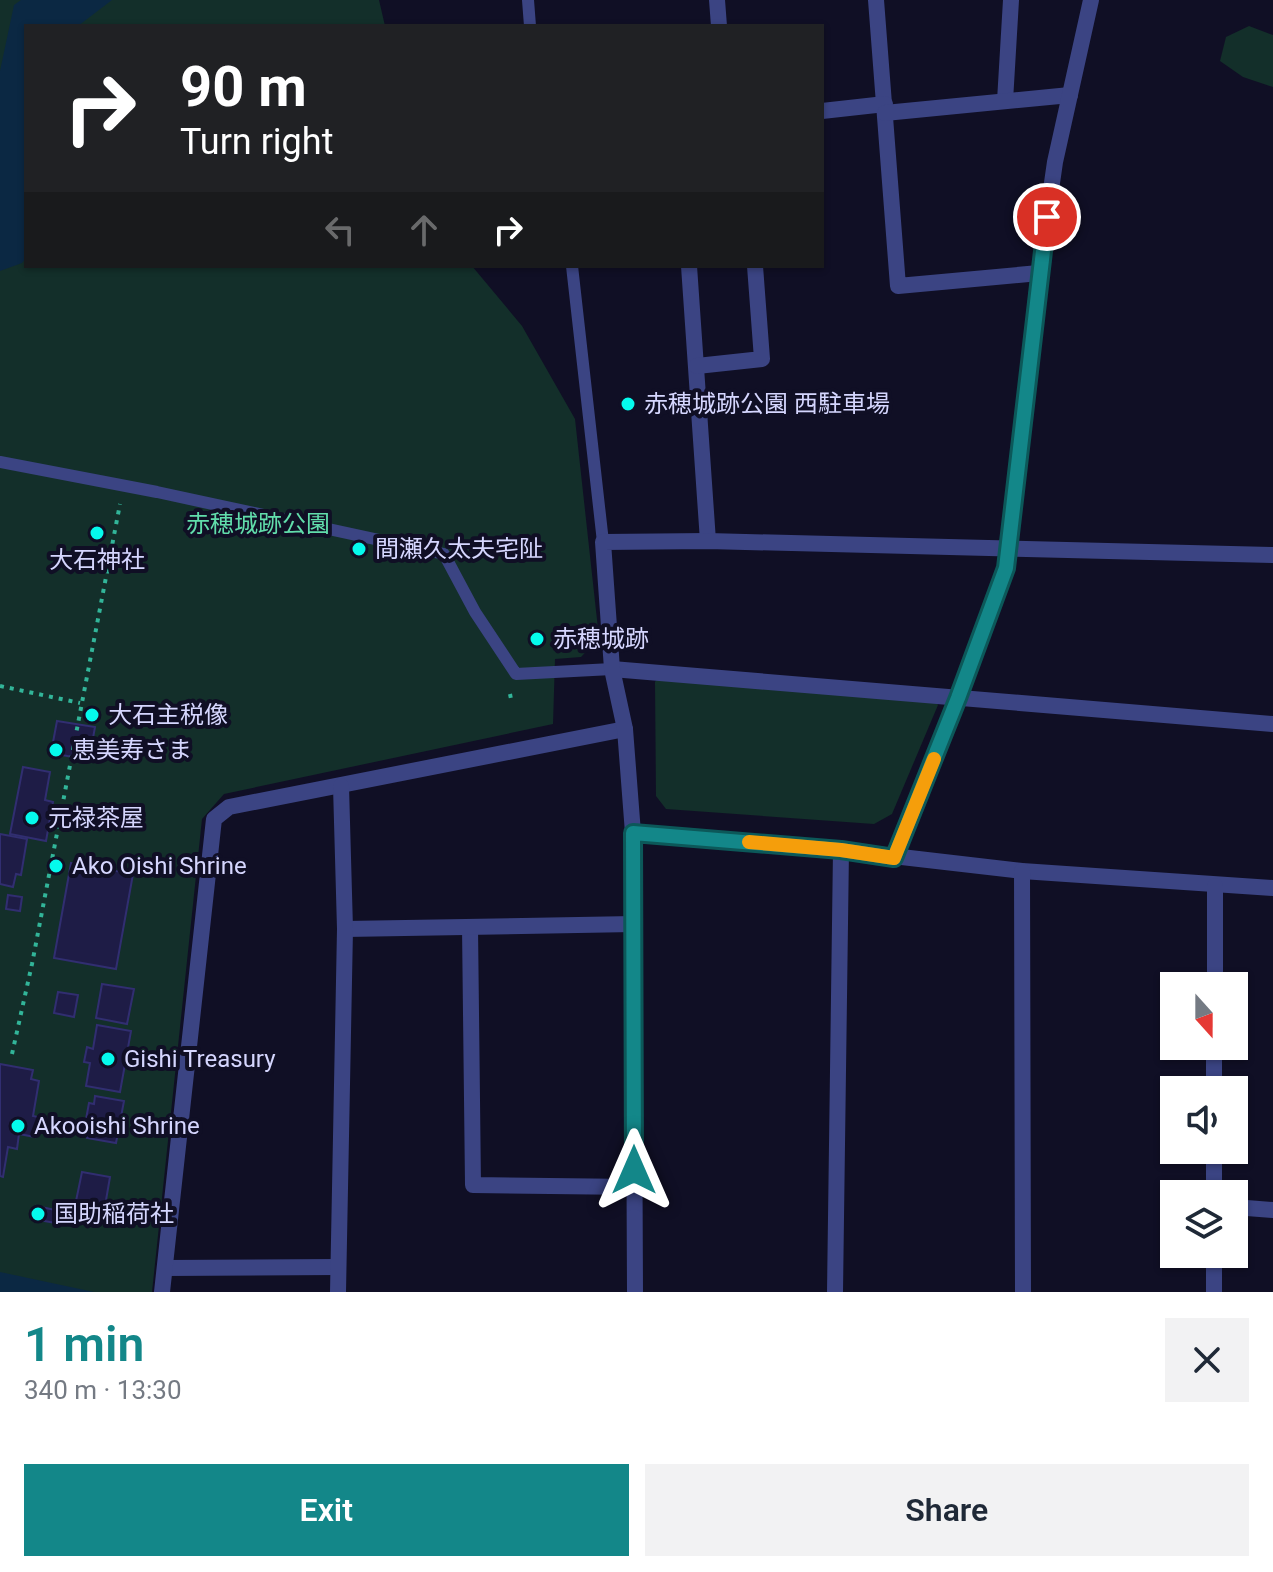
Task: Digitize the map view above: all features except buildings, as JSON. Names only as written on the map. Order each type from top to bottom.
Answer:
[{"type":"street","points":[[717,0],[719,24]]},
{"type":"street","points":[[876,0],[898,286],[1039,273]]},
{"type":"street","points":[[1005,101],[1011,0]]},
{"type":"street","points":[[894,858],[1006,568],[1039,273],[1055,162],[1091,0]]},
{"type":"street","points":[[824,111],[1070,95]]},
{"type":"street","points":[[689,268],[708,541]]},
{"type":"street","points":[[697,366],[762,359],[755,268]]},
{"type":"street","points":[[635,1292],[633,833],[625,729],[612,669],[603,542],[708,541],[1273,555]]},
{"type":"street","points":[[612,669],[1273,724]]},
{"type":"street","points":[[162,1292],[214,819],[229,807],[625,729]]},
{"type":"street","points":[[338,1292],[345,929],[341,786]]},
{"type":"street","points":[[633,833],[841,850],[1022,871],[1273,888]]},
{"type":"street","points":[[835,1292],[841,850]]},
{"type":"street","points":[[1022,871],[1023,1292]]},
{"type":"street","points":[[1215,886],[1215,972]]},
{"type":"street","points":[[345,929],[634,924]]},
{"type":"street","points":[[470,927],[473,1185],[634,1187]]},
{"type":"street","points":[[1248,1208],[1273,1210]]},
{"type":"street","points":[[165,1268],[338,1267]]},
{"type":"street","points":[[1214,1268],[1214,1292]]},
{"type":"lane","points":[[528,0],[530,24]]},
{"type":"lane","points":[[572,268],[603,542]]},
{"type":"lane","points":[[0,462],[444,554],[475,612],[516,674],[612,669]]},
{"type":"path","points":[[12,1054],[124,486]]},
{"type":"path","points":[[0,686],[80,703]]},
{"type":"green space","name":"赤穂城跡公園","points":[[0,0],[379,0],[385,24],[24,24],[24,268],[474,268],[522,326],[575,419],[599,638],[581,657],[555,659],[553,724],[224,794],[202,819],[152,1292],[0,1292]]},
{"type":"green space","points":[[1249,26],[1273,35],[1273,87],[1243,77],[1220,61],[1226,37]]},
{"type":"green space","points":[[661,673],[929,692],[938,705],[892,814],[874,824],[666,809],[656,796],[655,682]]},
{"type":"water","points":[[21,0],[112,0],[81,24],[24,24],[24,260],[0,271],[0,71],[14,5]]},
{"type":"water","points":[[0,1272],[94,1292],[0,1292]]},
{"type":"slow traffic","points":[[749,842],[894,858],[934,759]]},
{"type":"place","name":"赤穂城跡公園 西駐車場","points":[[628,404]]},
{"type":"place","name":"大石神社","points":[[97,533]]},
{"type":"place","name":"間瀬久太夫宅阯","points":[[359,549]]},
{"type":"place","name":"赤穂城跡","points":[[537,639]]},
{"type":"place","name":"大石主税像","points":[[92,715]]},
{"type":"place","name":"恵美寿さま","points":[[56,750]]},
{"type":"place","name":"元禄茶屋","points":[[32,818]]},
{"type":"place","name":"Ako Oishi Shrine","points":[[56,866]]},
{"type":"place","name":"Gishi Treasury","points":[[108,1059]]},
{"type":"place","name":"Akooishi Shrine","points":[[18,1126]]},
{"type":"place","name":"国助稲荷社","points":[[38,1214]]},
{"type":"route","points":[[634,1170],[633,833],[841,850],[894,858],[1006,568],[1047,217]]}]
